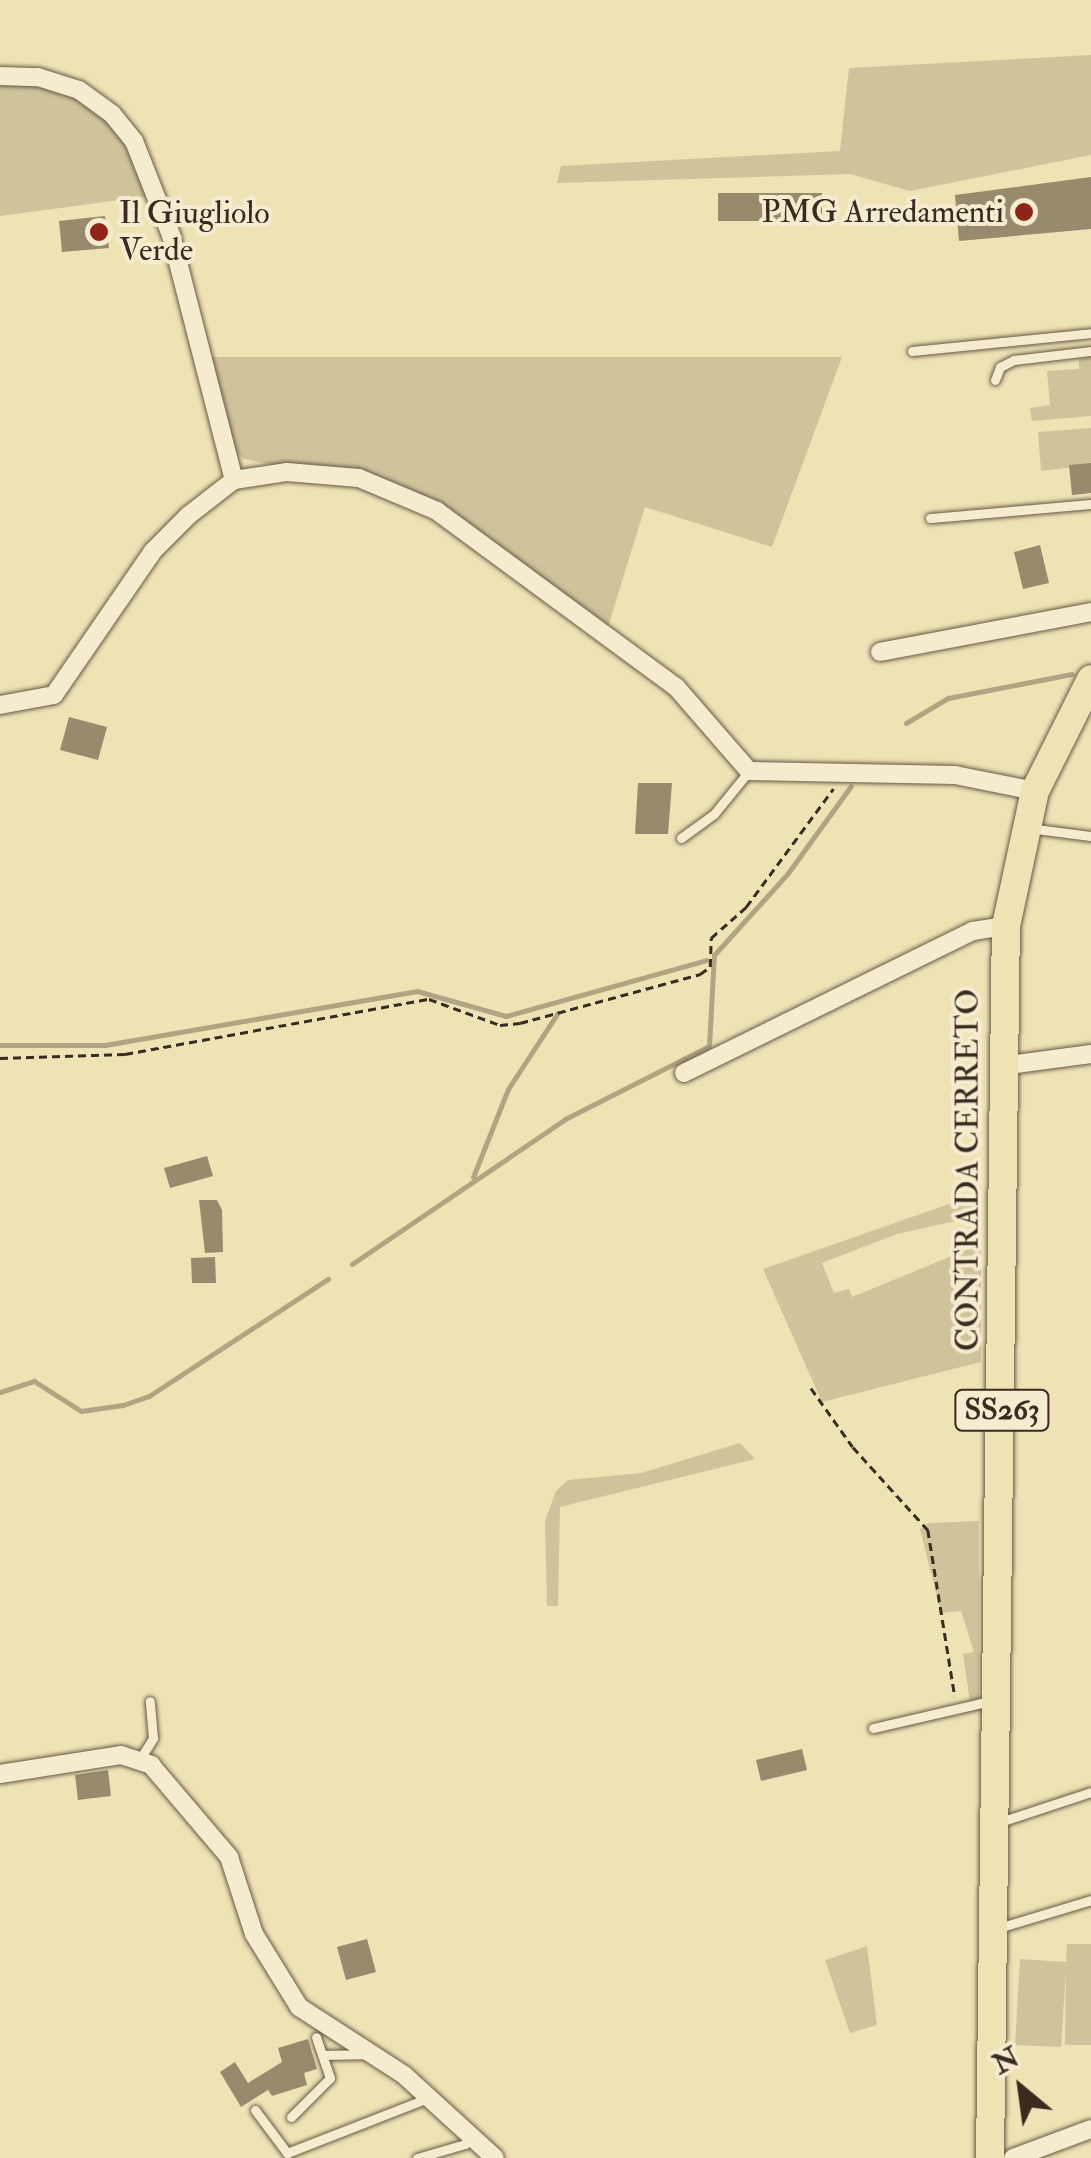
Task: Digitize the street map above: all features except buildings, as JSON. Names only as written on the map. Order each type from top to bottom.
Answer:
[{"type":"main road","name":"CONTRADA CERRETO","points":[[990,2158],[1006,926],[1036,791],[1091,679]]},
{"type":"street","points":[[0,76],[38,77],[79,90],[112,114],[134,140],[171,235],[234,480]]},
{"type":"street","points":[[0,705],[54,694],[153,552],[234,480],[287,472],[359,478],[438,511],[676,688],[749,771],[998,779],[1036,791]]},
{"type":"street","points":[[880,652],[1091,612]]},
{"type":"street","points":[[684,1073],[973,932],[1006,926]]},
{"type":"street","points":[[1002,1066],[1091,1054]]},
{"type":"street","points":[[0,1774],[121,1755],[140,1760],[229,1857],[270,1969],[300,2007],[374,2053],[495,2158]]},
{"type":"street","points":[[1013,2158],[1091,2130]]},
{"type":"lane","points":[[912,351],[1091,332]]},
{"type":"lane","points":[[994,380],[1000,366],[1014,360],[1091,350]]},
{"type":"lane","points":[[930,518],[1091,504]]},
{"type":"lane","points":[[682,838],[714,814],[749,771]]},
{"type":"lane","points":[[1026,828],[1091,836]]},
{"type":"lane","points":[[873,1728],[997,1700]]},
{"type":"lane","points":[[140,1760],[153,1738],[150,1701]]},
{"type":"lane","points":[[995,1824],[1091,1792]]},
{"type":"lane","points":[[993,1930],[1091,1900]]},
{"type":"lane","points":[[290,2118],[326,2086],[326,2055],[316,2038]]},
{"type":"lane","points":[[326,2055],[366,2058],[374,2053]]},
{"type":"lane","points":[[255,2110],[287,2154],[430,2098]]},
{"type":"lane","points":[[418,2158],[464,2144],[470,2135]]},
{"type":"path","points":[[0,1058],[125,1054],[429,999],[500,1025],[700,974],[710,966],[711,938],[746,908],[832,796],[835,774]]},
{"type":"path","points":[[811,1388],[853,1447],[928,1530],[956,1709]]},
{"type":"shaded area","points":[[1091,55],[1091,155],[910,191],[850,174],[557,183],[561,166],[840,151],[849,68]]},
{"type":"shaded area","points":[[0,82],[39,84],[80,98],[114,124],[150,196],[0,216]]},
{"type":"shaded area","points":[[205,357],[842,357],[772,547],[645,507],[607,630],[410,491],[244,459],[232,451]]},
{"type":"shaded area","points":[[1091,357],[1091,416],[1032,421],[1030,408],[1050,405],[1047,371],[1079,369],[1079,359]]},
{"type":"shaded area","points":[[1091,428],[1091,465],[1041,471],[1038,432]]},
{"type":"shaded area","points":[[972,1196],[973,1217],[897,1234],[822,1263],[834,1293],[849,1289],[852,1297],[981,1244],[981,1362],[822,1402],[763,1269]]},
{"type":"shaded area","points":[[740,1443],[755,1459],[560,1507],[558,1606],[547,1606],[545,1521],[556,1491],[568,1480],[641,1473]]},
{"type":"shaded area","points":[[979,1521],[979,1702],[970,1702],[963,1654],[974,1652],[961,1611],[941,1613],[920,1529],[928,1523]]},
{"type":"shaded area","points":[[1067,1944],[1091,1944],[1091,2045],[1065,2045],[1066,1971],[1061,2047],[1015,2045],[1020,1959],[1066,1962]]},
{"type":"shaded area","points":[[867,1946],[877,2025],[850,2033],[825,1960]]},
{"type":"waterway","points":[[906,723],[948,698],[1072,674]]},
{"type":"waterway","points":[[352,1264],[565,1119],[709,1046],[714,955],[788,873],[851,786]]},
{"type":"waterway","points":[[0,1045],[105,1045],[417,991],[506,1016],[706,960]]},
{"type":"waterway","points":[[473,1177],[508,1089],[557,1014]]},
{"type":"waterway","points":[[0,1392],[34,1381],[81,1411],[123,1405],[149,1396],[328,1279]]},
{"type":"place","name":"PMG Arredamenti","points":[[1024,212]]},
{"type":"place","name":"Il Giugliolo Verde","points":[[99,232]]}]
